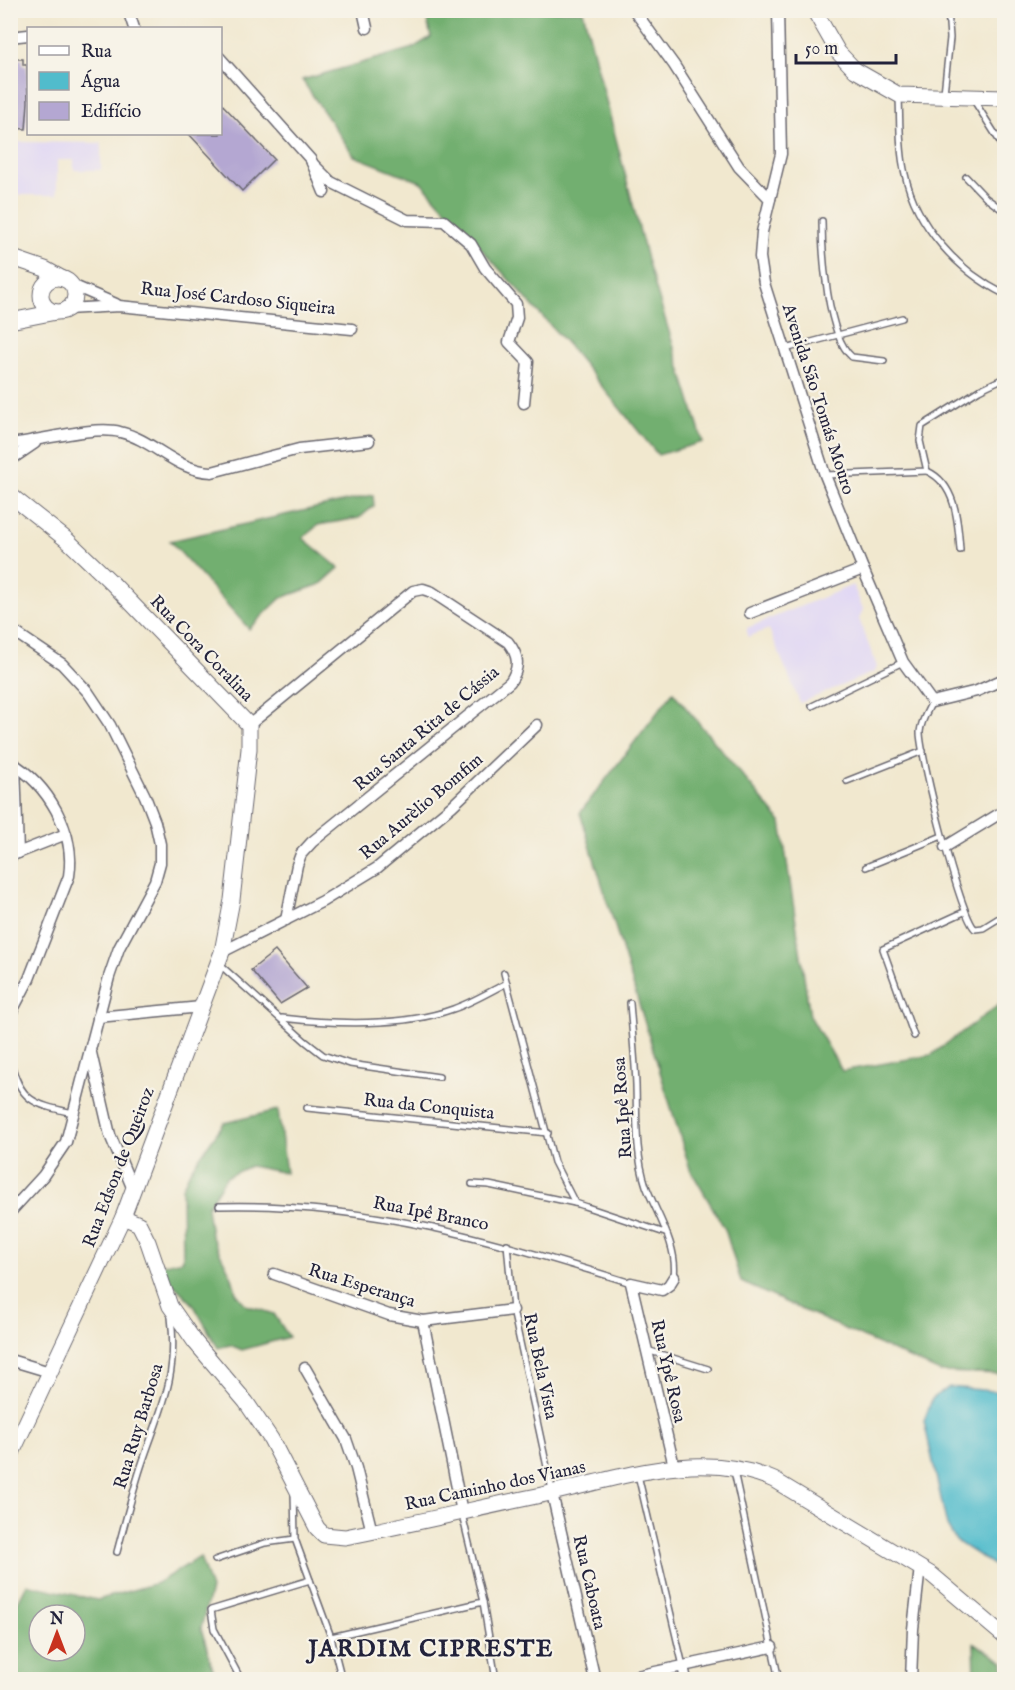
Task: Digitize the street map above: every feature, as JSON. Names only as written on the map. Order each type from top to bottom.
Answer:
[{"type":"street","points":[[129,10],[134,27]]},
{"type":"street","points":[[363,10],[367,28]]},
{"type":"street","points":[[634,10],[674,65],[739,167],[770,199]]},
{"type":"street","name":"Avenida São Tomás Mouro","points":[[778,10],[781,154],[762,232],[760,257],[764,283],[783,349],[825,475],[903,662],[932,702]]},
{"type":"street","points":[[814,10],[838,52],[855,70],[899,95],[1005,98]]},
{"type":"street","points":[[10,37],[27,35]]},
{"type":"street","points":[[222,60],[331,182],[406,220],[444,220],[471,244],[485,268],[516,304],[517,318],[510,342],[528,362],[524,403]]},
{"type":"street","points":[[312,163],[324,192]]},
{"type":"street","name":"Rua José Cardoso Siqueira","points":[[12,258],[45,269],[119,306]]},
{"type":"street","name":"Rua José Cardoso Siqueira","points":[[12,258],[42,291]]},
{"type":"street","points":[[52,279],[68,282],[74,301],[62,311],[10,319],[32,306],[52,279]]},
{"type":"street","points":[[42,291],[44,305],[62,311]]},
{"type":"street","name":"Rua José Cardoso Siqueira","points":[[62,311],[119,306],[352,329]]},
{"type":"street","points":[[10,444],[101,430],[118,431],[131,435],[184,466],[198,472],[212,472],[299,449],[369,441]]},
{"type":"street","points":[[10,460],[38,441]]},
{"type":"street","name":"Rua Cora Coralina","points":[[10,495],[67,540],[112,583],[249,725],[244,799],[232,900],[220,957]]},
{"type":"street","points":[[750,613],[863,569]]},
{"type":"street","name":"Rua Santa Rita de Cássia","points":[[249,725],[413,591],[423,589],[432,592],[508,642],[515,652],[518,663],[510,682],[312,842],[301,854],[285,920]]},
{"type":"street","points":[[10,629],[62,664],[88,692],[115,735],[145,796],[158,833],[160,863],[155,881],[119,948],[98,1017],[66,1142],[56,1160],[10,1212]]},
{"type":"street","points":[[932,702],[977,692],[1005,679]]},
{"type":"street","name":"Rua Aurèlio Bomfim","points":[[220,957],[377,868],[452,806],[537,725]]},
{"type":"street","points":[[10,1015],[29,979],[69,876],[71,861],[66,834],[42,787],[30,773],[13,763]]},
{"type":"street","points":[[13,763],[14,854],[66,834]]},
{"type":"street","points":[[945,847],[1005,811]]},
{"type":"street","name":"Rua Edson de Queiroz","points":[[11,1455],[123,1217],[132,1187],[220,957]]},
{"type":"street","points":[[98,1017],[201,1007]]},
{"type":"street","points":[[90,1050],[95,1080],[110,1135],[132,1187]]},
{"type":"street","name":"Rua Caminho dos Vianas","points":[[123,1217],[139,1224],[148,1242],[170,1306],[195,1342],[246,1402],[271,1438],[317,1528],[324,1535],[345,1537],[372,1532],[674,1466],[733,1467],[753,1470],[774,1480],[920,1567],[1005,1636]]},
{"type":"street","name":"Rua Esperança","points":[[274,1274],[389,1315],[423,1321],[513,1310]]},
{"type":"street","points":[[631,1283],[662,1290],[674,1277]]},
{"type":"street","name":"Rua Ypê Rosa","points":[[631,1283],[674,1466]]},
{"type":"street","points":[[423,1321],[462,1512]]},
{"type":"street","points":[[10,1360],[50,1372]]},
{"type":"street","points":[[305,1368],[345,1439],[356,1468],[372,1532]]},
{"type":"street","name":"Rua Caboata","points":[[552,1493],[595,1680]]},
{"type":"street","points":[[911,1680],[913,1629],[920,1567]]},
{"type":"street","points":[[618,1680],[772,1647]]},
{"type":"street","points":[[683,1666],[686,1680]]},
{"type":"lane","points":[[944,98],[950,38],[948,10]]},
{"type":"lane","points":[[899,95],[904,174],[913,202],[928,228],[951,256],[990,287],[1005,294]]},
{"type":"lane","points":[[972,98],[1005,147]]},
{"type":"lane","points":[[966,177],[986,198],[1005,211]]},
{"type":"lane","points":[[822,221],[822,249],[837,335],[852,357],[884,361]]},
{"type":"lane","points":[[783,349],[902,318]]},
{"type":"lane","points":[[927,471],[920,441],[922,426],[979,390],[1005,378]]},
{"type":"lane","points":[[825,475],[927,471],[937,475],[946,484],[958,524],[960,550]]},
{"type":"lane","points":[[812,706],[903,662]]},
{"type":"lane","points":[[932,702],[922,720],[923,751],[942,836],[964,912],[975,929],[983,928],[1005,915]]},
{"type":"lane","points":[[847,781],[923,751]]},
{"type":"lane","points":[[866,867],[942,836]]},
{"type":"lane","points":[[914,1036],[882,952],[883,948],[964,912]]},
{"type":"lane","points":[[220,957],[280,1018],[323,1054],[350,1064],[439,1077]]},
{"type":"lane","points":[[504,974],[554,1162],[575,1203]]},
{"type":"lane","points":[[280,1018],[314,1022],[415,1018],[452,1010],[507,983]]},
{"type":"lane","name":"Rua Ipê Rosa","points":[[630,1002],[636,1088],[635,1124],[640,1161],[645,1183],[675,1256],[674,1277]]},
{"type":"lane","points":[[10,1060],[21,1091],[29,1100],[42,1106],[74,1113]]},
{"type":"lane","name":"Rua da Conquista","points":[[307,1108],[548,1133]]},
{"type":"lane","points":[[472,1184],[489,1185],[575,1203],[665,1233]]},
{"type":"lane","name":"Rua Ipê Branco","points":[[219,1206],[288,1206],[432,1226],[507,1244],[631,1283]]},
{"type":"lane","name":"Rua Bela Vista","points":[[507,1244],[513,1310],[552,1493]]},
{"type":"lane","name":"Rua Ruy Barbosa","points":[[117,1552],[139,1472],[170,1384],[174,1339],[170,1306]]},
{"type":"lane","points":[[647,1350],[708,1369]]},
{"type":"lane","points":[[733,1467],[779,1680]]},
{"type":"lane","points":[[638,1474],[683,1666]]},
{"type":"lane","points":[[295,1484],[292,1506],[295,1539],[330,1637],[342,1679]]},
{"type":"lane","points":[[462,1512],[483,1602],[496,1680]]},
{"type":"lane","points":[[215,1560],[265,1543],[295,1539]]},
{"type":"lane","points":[[239,1676],[214,1629],[210,1610],[310,1580]]},
{"type":"lane","points":[[330,1637],[483,1602]]},
{"type":"shaded area","points":[[11,142],[101,143],[101,170],[74,170],[74,160],[57,160],[57,195],[11,195]]},
{"type":"shaded area","points":[[853,585],[863,609],[859,619],[877,667],[874,672],[800,703],[769,629],[747,637],[747,628]]},
{"type":"green space","points":[[425,11],[583,11],[648,263],[703,442],[658,455],[568,345],[421,182],[354,156],[302,80],[413,48],[431,37]]},
{"type":"green space","points":[[373,495],[374,506],[359,518],[318,525],[303,538],[339,568],[321,584],[281,598],[249,629],[170,541]]},
{"type":"green space","points":[[673,692],[781,822],[810,1016],[842,1071],[931,1055],[1004,1001],[1004,1374],[940,1372],[741,1282],[725,1229],[690,1169],[580,813]]},
{"type":"green space","points":[[278,1110],[286,1173],[250,1166],[226,1177],[207,1207],[211,1235],[232,1277],[236,1293],[246,1305],[274,1314],[289,1337],[242,1350],[230,1345],[218,1348],[193,1304],[170,1281],[160,1265],[183,1260],[182,1188],[191,1169],[224,1123]]},
{"type":"green space","points":[[200,1557],[211,1589],[201,1628],[216,1679],[11,1679],[11,1615],[27,1584],[97,1600],[157,1583]]},
{"type":"green space","points":[[974,1643],[1004,1662],[1004,1679],[975,1679]]},
{"type":"water","points":[[949,1387],[1004,1392],[1004,1572],[956,1541],[947,1526],[924,1421],[932,1399]]},
{"type":"building","points":[[10,59],[23,59],[23,65],[27,65],[26,129],[10,128]]},
{"type":"building","points":[[222,104],[274,159],[242,191],[190,135],[222,135]]},
{"type":"building","points":[[275,951],[307,988],[280,1004],[251,970]]},
{"type":"district","name":"JARDIM CIPRESTE","points":[[431,1648]]}]
